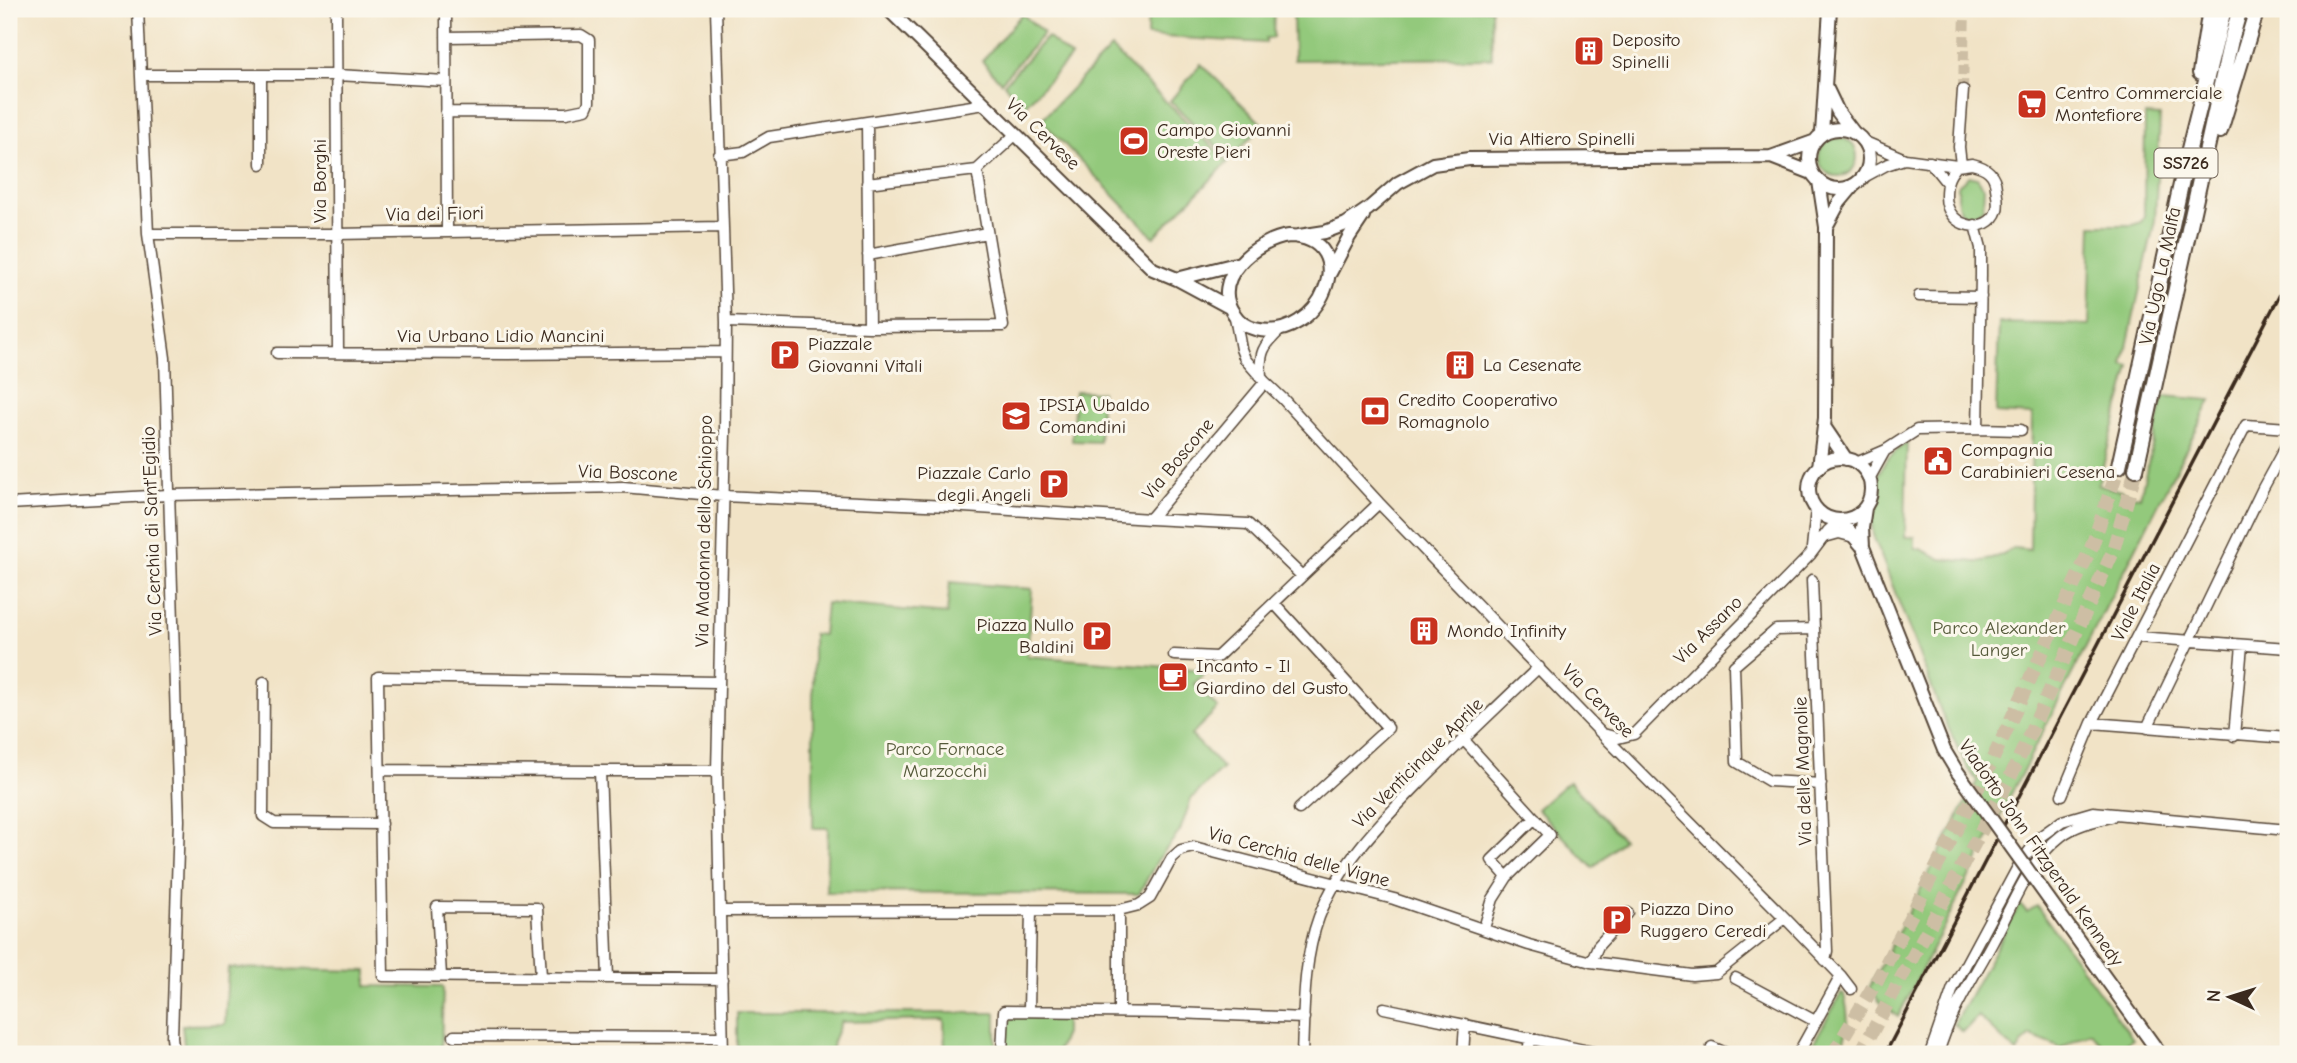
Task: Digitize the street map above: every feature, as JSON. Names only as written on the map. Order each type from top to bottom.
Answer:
[{"type":"highway","points":[[2187,156],[2210,9]]},
{"type":"highway","name":"Via Ugo La Malfa","points":[[2119,466],[2187,156],[2224,9]]},
{"type":"highway","name":"Via Ugo La Malfa","points":[[2136,470],[2240,9]]},
{"type":"highway","points":[[2190,225],[2258,9]]},
{"type":"main road","name":"Via Cervese","points":[[888,9],[1153,269],[1177,279],[1232,312]]},
{"type":"main road","points":[[1819,467],[1825,428],[1826,227],[1808,158],[1818,138],[1826,87],[1830,9]]},
{"type":"main road","points":[[1826,87],[1838,112],[1859,137],[1868,156],[1866,171],[1839,203],[1826,227]]},
{"type":"main road","points":[[1818,138],[1838,128],[1859,137]]},
{"type":"main road","name":"Via Altiero Spinelli","points":[[1299,236],[1325,232],[1346,224],[1398,183],[1433,164],[1469,159],[1770,157],[1818,138]]},
{"type":"main road","name":"Via Altiero Spinelli","points":[[1770,157],[1815,177]]},
{"type":"main road","points":[[1815,177],[1827,187],[1836,189],[1858,181]]},
{"type":"main road","name":"Via Altiero Spinelli","points":[[1329,273],[1368,209]]},
{"type":"main road","points":[[1299,236],[1314,242],[1325,254],[1329,273],[1328,286],[1318,304],[1301,321],[1280,330],[1252,329],[1243,325],[1232,312],[1227,289],[1232,274],[1240,263],[1268,240],[1299,236]]},
{"type":"main road","points":[[1177,279],[1240,263]]},
{"type":"main road","points":[[1825,428],[1851,461],[1862,467],[1870,479],[1871,495],[1865,508],[1858,515],[1840,520],[1831,519],[1816,509],[1810,495],[1811,480],[1819,467],[1827,461],[1851,461]]},
{"type":"main road","name":"Viadotto John Fitzgerald Kennedy","points":[[1859,542],[1865,508]]},
{"type":"main road","name":"Viadotto John Fitzgerald Kennedy","points":[[1840,520],[1859,542],[1950,760],[2160,1054]]},
{"type":"street","name":"Via Cerchia di Sant'Egidio","points":[[138,9],[148,234],[165,358],[179,820],[172,1037],[174,1054]]},
{"type":"street","name":"Via Borghi","points":[[336,9],[338,353]]},
{"type":"street","points":[[446,9],[447,231]]},
{"type":"street","name":"Via Madonna dello Schioppo","points":[[716,9],[726,322],[717,771],[723,1054]]},
{"type":"street","points":[[446,37],[582,36],[589,40],[590,50],[589,102],[586,109],[566,113],[446,112]]},
{"type":"street","points":[[141,75],[337,75],[446,81]]},
{"type":"street","points":[[261,76],[261,164]]},
{"type":"street","points":[[1946,183],[1959,165],[1964,90]]},
{"type":"street","points":[[719,155],[743,152],[769,137],[985,104]]},
{"type":"street","points":[[867,123],[869,327]]},
{"type":"street","points":[[867,183],[976,170],[1016,134]]},
{"type":"street","points":[[1859,137],[1905,159],[1983,167],[1990,171],[1996,181],[1997,210],[1988,221],[1981,248],[1978,429]]},
{"type":"street","points":[[1943,163],[1960,142]]},
{"type":"street","points":[[1960,142],[1972,164]]},
{"type":"street","points":[[1858,181],[1886,165],[1905,159]]},
{"type":"street","points":[[1930,162],[1946,183],[1947,211],[1954,219],[1963,224],[1975,225],[1988,221]]},
{"type":"street","points":[[726,322],[869,327],[1003,326],[976,170]]},
{"type":"street","points":[[1975,225],[1981,248]]},
{"type":"street","name":"Via dei Fiori","points":[[148,234],[337,234],[722,227]]},
{"type":"street","points":[[868,255],[987,233]]},
{"type":"street","points":[[1919,296],[1981,297]]},
{"type":"street","name":"Via Cervese","points":[[1232,312],[1245,359],[1263,379],[1379,503],[1602,734],[1785,918],[1851,989]]},
{"type":"street","points":[[1263,379],[1260,359],[1265,343],[1280,330]]},
{"type":"street","name":"Via Urbano Lidio Mancini","points":[[277,353],[725,352]]},
{"type":"street","name":"Via Boscone","points":[[9,504],[168,495],[623,487],[723,496],[948,506],[1150,519],[1263,379]]},
{"type":"street","name":"Viale Italia","points":[[2062,795],[2092,723],[2246,425],[2288,428]]},
{"type":"street","points":[[1851,461],[1886,450],[1917,430],[2021,430]]},
{"type":"street","points":[[2147,728],[2241,532],[2288,442]]},
{"type":"street","points":[[1870,479],[1886,450]]},
{"type":"street","points":[[1174,655],[1217,657],[1379,503]]},
{"type":"street","points":[[1810,555],[1815,537],[1816,509]]},
{"type":"street","points":[[1150,519],[1248,524],[1302,576]]},
{"type":"street","name":"Via Assano","points":[[1626,758],[1627,748],[1634,734],[1810,555],[1840,520]]},
{"type":"street","points":[[1821,539],[1839,533],[1859,542]]},
{"type":"street","name":"Via delle Magnolie","points":[[1812,580],[1827,951],[1825,960]]},
{"type":"street","points":[[1273,603],[1388,728],[1299,809]]},
{"type":"street","points":[[1814,629],[1776,630],[1734,666],[1737,762],[1769,781],[1821,784]]},
{"type":"street","points":[[2138,637],[2288,648]]},
{"type":"street","points":[[2234,736],[2242,645]]},
{"type":"street","name":"Via Venticinque Aprile","points":[[1302,1054],[1310,950],[1318,919],[1333,884],[1356,851],[1463,739],[1539,667]]},
{"type":"street","points":[[718,682],[378,677],[383,976],[722,979]]},
{"type":"street","points":[[264,682],[263,816],[274,823],[381,824]]},
{"type":"street","points":[[2092,723],[2234,736],[2288,738]]},
{"type":"street","points":[[1602,734],[1618,738],[1634,734]]},
{"type":"street","points":[[1463,739],[1550,835],[1507,877],[1493,899],[1484,928]]},
{"type":"street","points":[[380,770],[717,771]]},
{"type":"street","points":[[600,771],[608,978]]},
{"type":"street","points":[[1930,1054],[1953,988],[2021,863],[2040,836],[2062,821],[2093,812],[2288,830]]},
{"type":"street","points":[[1938,1054],[1952,1015],[1964,992],[2031,871],[2047,849],[2063,834],[2081,825],[2118,815]]},
{"type":"street","points":[[1507,877],[1492,860],[1535,818]]},
{"type":"street","name":"Via Cerchia delle Vigne","points":[[720,911],[1119,910],[1139,905],[1150,898],[1172,858],[1181,850],[1194,847],[1394,900],[1529,945],[1591,962],[1692,975],[1716,973],[1785,918]]},
{"type":"street","points":[[441,976],[438,908],[537,908],[541,978]]},
{"type":"street","points":[[1029,1010],[1031,910]]},
{"type":"street","points":[[1119,910],[1119,1012]]},
{"type":"street","points":[[1591,962],[1598,946],[1628,913]]},
{"type":"street","points":[[1798,1054],[1841,976]]},
{"type":"street","points":[[1735,978],[1815,1021]]},
{"type":"street","points":[[1384,1008],[1604,1054]]},
{"type":"street","points":[[1002,1054],[1004,1011],[1304,1018]]},
{"type":"street","points":[[1463,1054],[1465,1024]]},
{"type":"street","points":[[454,1037],[722,1037]]},
{"type":"street","points":[[1528,1054],[1530,1038]]},
{"type":"street","points":[[1712,1047],[1728,1054]]},
{"type":"green space","points":[[1148,9],[1274,9],[1273,38],[1266,38],[1266,43],[1147,36]]},
{"type":"green space","points":[[1293,9],[1491,9],[1492,58],[1294,60]]},
{"type":"green space","points":[[1022,14],[1044,33],[1001,82],[982,61]]},
{"type":"green space","points":[[1047,37],[1071,57],[1024,106],[1004,84]]},
{"type":"green space","name":"Campo Giovanni Oreste Pieri","points":[[1111,48],[1228,162],[1154,237],[1041,120]]},
{"type":"green space","points":[[1201,64],[1263,125],[1230,159],[1170,101]]},
{"type":"green space","name":"Parco Alexander Langer","points":[[2145,115],[2160,116],[2155,220],[2123,365],[2130,367],[2098,484],[2140,497],[2164,396],[2211,400],[1898,1017],[1880,1002],[1869,988],[1977,781],[1967,767],[1944,719],[1873,535],[1871,515],[1878,493],[1878,475],[1886,460],[1907,442],[1905,537],[1915,537],[1915,549],[1921,549],[1941,559],[1977,562],[1992,559],[2015,548],[2030,550],[2032,415],[1996,413],[1999,323],[2089,325],[2092,225],[2133,225],[2141,222],[2144,217]]},
{"type":"green space","points":[[1838,138],[1852,143],[1857,157],[1852,171],[1838,176],[1824,171],[1819,157],[1824,143]]},
{"type":"green space","points":[[1969,176],[1977,178],[1984,188],[1983,208],[1973,216],[1962,213],[1958,205],[1958,185]]},
{"type":"green space","points":[[1075,391],[1101,392],[1099,442],[1072,441]]},
{"type":"green space","name":"Parco Fornace Marzocchi","points":[[950,582],[1032,589],[1027,656],[1208,670],[1194,684],[1218,708],[1191,735],[1223,768],[1191,799],[1180,831],[1157,861],[1139,894],[826,892],[828,828],[813,828],[813,634],[823,635],[826,603],[947,614]]},
{"type":"green space","points":[[1569,781],[1623,840],[1593,868],[1537,809]]},
{"type":"green space","points":[[2020,904],[2027,912],[2037,906],[2133,1039],[2110,1054],[2091,1032],[2061,1048],[2031,1036],[2017,1053],[1978,1016],[1963,1032],[1954,1024]]},
{"type":"green space","points":[[228,968],[367,971],[367,986],[443,987],[441,1054],[185,1054],[182,1025],[225,1024]]},
{"type":"green space","points":[[1841,994],[1844,995],[1848,1019],[1838,1054],[1807,1054]]},
{"type":"green space","points":[[737,1013],[996,1013],[996,1054],[945,1054],[944,1020],[841,1022],[831,1054],[737,1054]]},
{"type":"green space","points":[[1015,1016],[1065,1018],[1065,1034],[1056,1054],[1006,1054],[1006,1028]]},
{"type":"tunnel","points":[[1963,90],[1965,9]]},
{"type":"tunnel","points":[[1833,1054],[1879,977],[1990,765],[2092,546],[2119,466]]},
{"type":"tunnel","points":[[1860,1054],[2010,778],[2112,554],[2136,469]]},
{"type":"railway","points":[[1885,1054],[2288,279]]},
{"type":"place","name":"Deposito Spinelli","points":[[1589,51]]},
{"type":"place","name":"Centro Commerciale Montefiore","points":[[2032,104]]},
{"type":"place","name":"Campo Giovanni Oreste Pieri","points":[[1134,141]]},
{"type":"place","name":"Piazzale Giovanni Vitali","points":[[785,355]]},
{"type":"place","name":"La Cesenate","points":[[1460,365]]},
{"type":"place","name":"Credito Cooperativo Romagnolo","points":[[1375,411]]},
{"type":"place","name":"IPSIA Ubaldo Comandini","points":[[1016,416]]},
{"type":"place","name":"Compagnia Carabinieri Cesena","points":[[1938,461]]},
{"type":"place","name":"Piazzale Carlo degli Angeli","points":[[1054,484]]},
{"type":"place","name":"Mondo Infinity","points":[[1424,631]]},
{"type":"place","name":"Piazza Nullo Baldini","points":[[1097,636]]},
{"type":"place","name":"Incanto - Il Giardino del Gusto","points":[[1173,677]]},
{"type":"place","name":"Piazza Dino Ruggero Ceredi","points":[[1617,920]]}]
